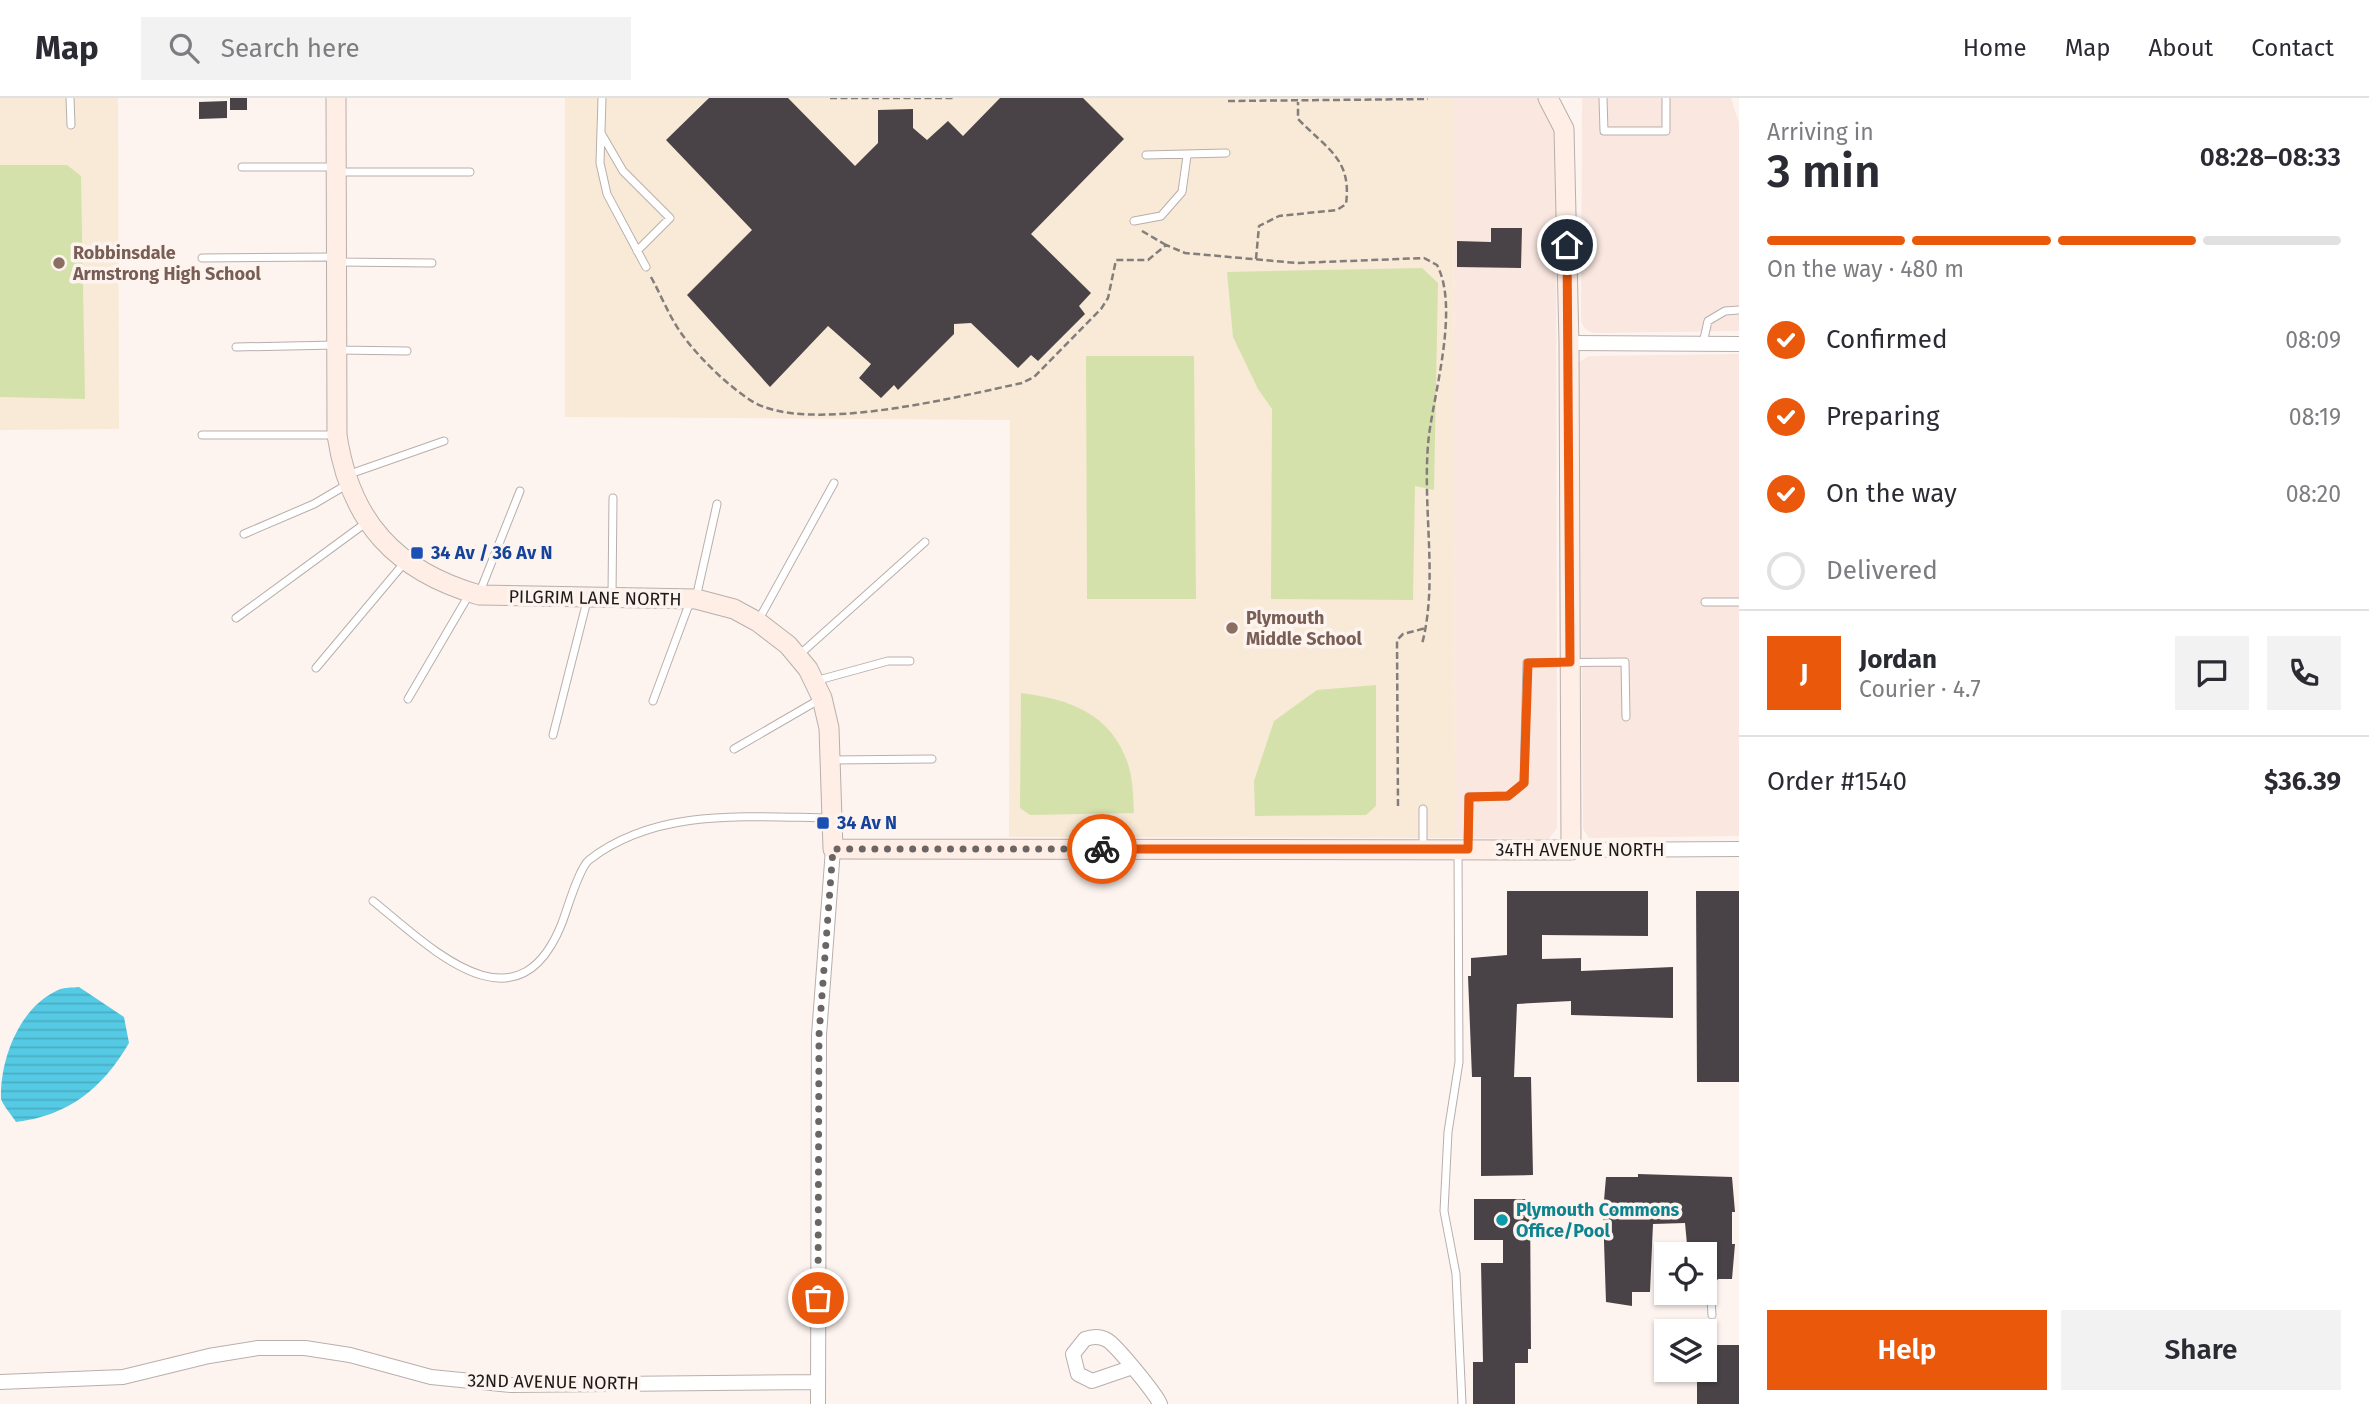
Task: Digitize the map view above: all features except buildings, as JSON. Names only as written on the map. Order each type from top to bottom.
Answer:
[{"type":"street","name":"PILGRIM LANE NORTH","points":[[336,98],[337,435],[348,479],[367,522],[405,562],[446,586],[475,594],[514,598],[693,599],[734,609],[758,622],[788,645],[818,689],[829,728],[833,849],[819,1035],[818,1404]]},
{"type":"street","points":[[1548,98],[1564,129],[1569,343],[1571,850]]},
{"type":"street","points":[[1569,343],[1739,344]]},
{"type":"street","name":"34TH AVENUE NORTH","points":[[833,849],[1739,849]]},
{"type":"street","name":"32ND AVENUE NORTH","points":[[0,1382],[111,1378],[258,1348],[305,1348],[350,1355],[431,1377],[511,1385],[818,1382]]},
{"type":"street","points":[[1130,1368],[1147,1383],[1160,1404]]},
{"type":"lane","points":[[71,98],[71,125]]},
{"type":"lane","points":[[602,98],[600,163],[607,194],[646,267]]},
{"type":"lane","points":[[1603,98],[1604,131],[1666,131],[1666,98]]},
{"type":"lane","points":[[600,132],[623,171],[670,218],[637,251]]},
{"type":"lane","points":[[1146,155],[1226,153]]},
{"type":"lane","points":[[1134,221],[1161,216],[1182,192],[1187,156]]},
{"type":"lane","points":[[242,167],[470,172]]},
{"type":"lane","points":[[202,258],[432,262]]},
{"type":"lane","points":[[1703,343],[1708,321],[1725,311],[1739,310]]},
{"type":"lane","points":[[236,347],[407,351]]},
{"type":"lane","points":[[202,435],[337,435]]},
{"type":"lane","points":[[244,534],[314,503],[348,479],[444,441]]},
{"type":"lane","points":[[758,622],[834,483]]},
{"type":"lane","points":[[408,699],[475,594],[520,491]]},
{"type":"lane","points":[[612,597],[613,498]]},
{"type":"lane","points":[[653,701],[693,599],[717,504]]},
{"type":"lane","points":[[236,618],[367,522]]},
{"type":"lane","points":[[797,657],[925,542]]},
{"type":"lane","points":[[316,668],[405,562]]},
{"type":"lane","points":[[553,735],[588,597]]},
{"type":"lane","points":[[1704,602],[1739,601]]},
{"type":"lane","points":[[734,749],[818,689],[888,661],[910,661]]},
{"type":"lane","points":[[1462,1404],[1456,1274],[1444,1211],[1448,1132],[1460,1062],[1463,849],[1469,797],[1508,796],[1524,783],[1528,663],[1625,662],[1626,717]]},
{"type":"lane","points":[[831,760],[932,758]]},
{"type":"lane","points":[[1423,809],[1423,849]]},
{"type":"lane","points":[[373,901],[456,967],[478,975],[519,975],[535,966],[553,946],[586,862],[614,846],[639,834],[704,817],[832,818]]},
{"type":"lane","points":[[1711,1305],[1712,1315]]},
{"type":"path","points":[[830,98],[955,98]]},
{"type":"path","points":[[1228,101],[1428,99]]},
{"type":"path","points":[[1256,259],[1259,226],[1279,216],[1337,210],[1346,204],[1349,184],[1343,163],[1298,119],[1298,102]]},
{"type":"path","points":[[1134,221],[1145,234],[1185,253],[1297,263],[1424,258],[1437,265],[1442,275],[1444,338],[1427,466],[1426,628],[1422,644]]},
{"type":"path","points":[[646,267],[681,334],[717,372],[751,401],[783,412],[886,412],[1022,383],[1034,377],[1101,309],[1108,298],[1116,260],[1148,260],[1166,245]]},
{"type":"path","points":[[1398,806],[1397,640],[1403,634],[1426,628]]},
{"type":"shaded area","name":"Robbinsdale Armstrong High School","points":[[0,98],[118,98],[119,429],[0,430]]},
{"type":"shaded area","name":"Plymouth Middle School","points":[[565,98],[1453,98],[1455,838],[1009,837],[1010,420],[565,417]]},
{"type":"shaded area","points":[[1453,98],[1556,98],[1557,828],[1549,839],[1455,838]]},
{"type":"shaded area","points":[[1582,98],[1731,98],[1739,123],[1739,331],[1593,333],[1585,329],[1581,322]]},
{"type":"shaded area","points":[[1739,354],[1739,836],[1589,838],[1583,829],[1579,362],[1589,356]]},
{"type":"green space","points":[[0,165],[67,165],[81,176],[85,399],[0,397]]},
{"type":"green space","points":[[1422,268],[1438,283],[1434,490],[1415,486],[1413,600],[1271,599],[1272,409],[1258,389],[1233,337],[1227,272]]},
{"type":"green space","points":[[1086,356],[1194,356],[1196,599],[1087,599]]},
{"type":"green space","points":[[1376,685],[1376,806],[1366,815],[1255,816],[1254,781],[1274,721],[1317,690]]},
{"type":"green space","points":[[1021,693],[1056,699],[1071,705],[1086,712],[1111,732],[1130,769],[1134,813],[1030,815],[1020,808]]},
{"type":"water","points":[[79,987],[124,1017],[129,1043],[108,1073],[82,1097],[52,1113],[16,1122],[1,1099],[4,1067],[15,1035],[33,1008],[45,998],[60,989]]},
{"type":"way so far","points":[[818,1298],[819,1035],[833,849],[1102,849]]},
{"type":"place","name":"Robbinsdale Armstrong High School","points":[[59,263]]},
{"type":"place","name":"34 Av / 36 Av N","points":[[417,553]]},
{"type":"place","name":"Plymouth Middle School","points":[[1232,628]]},
{"type":"place","name":"34 Av N","points":[[823,823]]},
{"type":"place","name":"Plymouth Commons Office/Pool","points":[[1502,1220]]},
{"type":"route","points":[[1102,849],[1468,849],[1469,797],[1508,796],[1524,783],[1527,775],[1528,663],[1570,662],[1567,245]]}]
